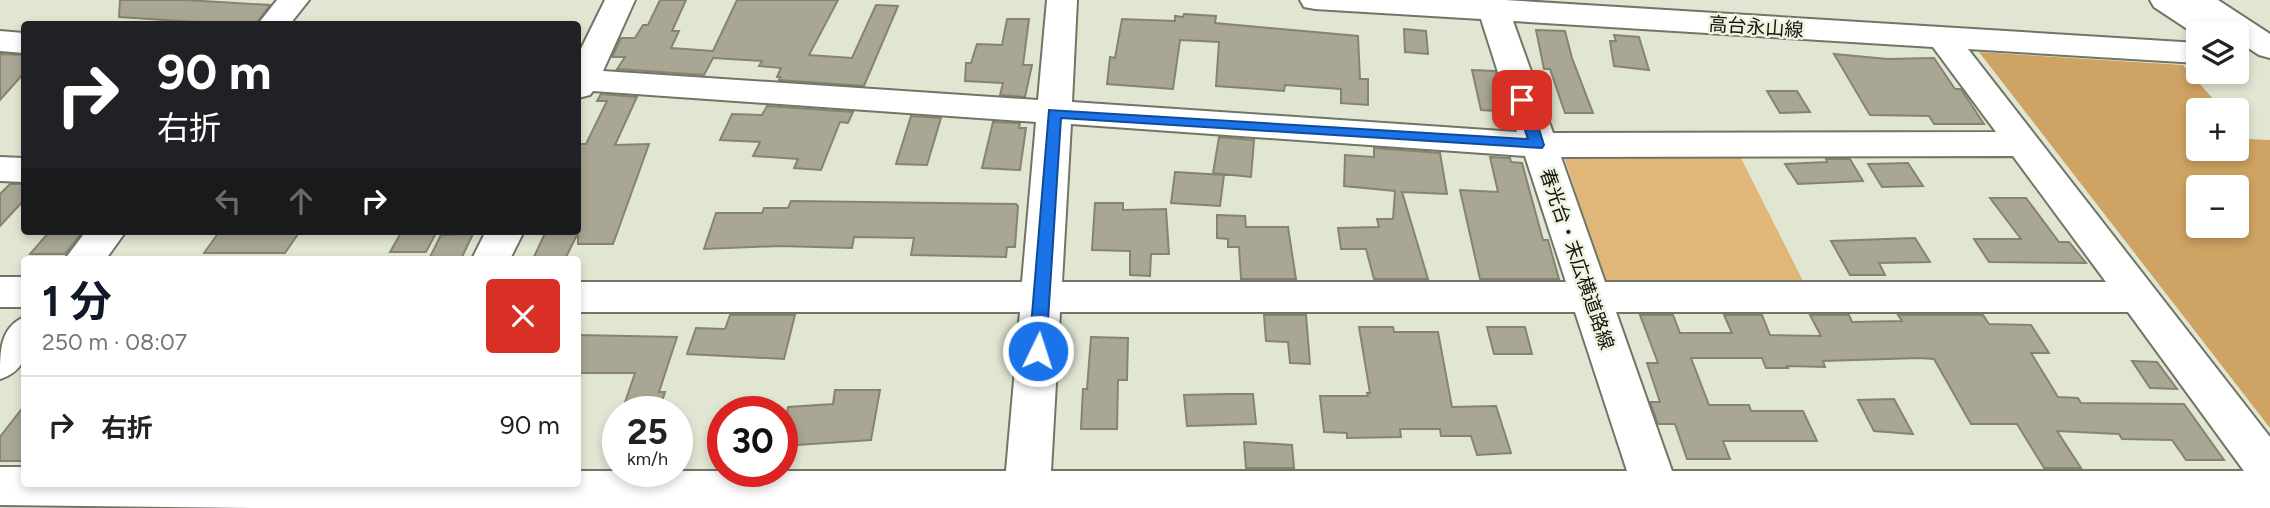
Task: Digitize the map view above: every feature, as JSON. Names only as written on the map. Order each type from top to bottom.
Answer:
[{"type":"street","points":[[276,21],[294,0]]},
{"type":"street","points":[[581,79],[620,0]]},
{"type":"street","points":[[1027,498],[1062,0]]},
{"type":"street","name":"高台永山線","points":[[1315,0],[1492,5],[1854,33],[2186,52]]},
{"type":"street","points":[[1832,0],[1854,33]]},
{"type":"street","points":[[2165,0],[2197,21]]},
{"type":"street","points":[[2197,0],[2252,53]]},
{"type":"street","name":"春光台・末広横道路線","points":[[1492,5],[1537,145],[1659,499]]},
{"type":"street","points":[[1944,39],[2270,471]]},
{"type":"street","points":[[0,41],[21,43]]},
{"type":"street","points":[[581,83],[1537,145],[2022,144]]},
{"type":"street","points":[[0,170],[21,170]]},
{"type":"street","points":[[86,256],[104,235]]},
{"type":"street","points":[[492,256],[503,235]]},
{"type":"street","points":[[0,292],[21,292]]},
{"type":"street","points":[[581,297],[2138,297]]},
{"type":"street","points":[[0,363],[21,337]]},
{"type":"street","points":[[0,486],[21,486]]},
{"type":"street","points":[[47,487],[378,494],[1659,499],[2270,490]]},
{"type":"shaded area","points":[[1979,52],[2183,65],[2186,68],[2186,84],[2200,84],[2212,98],[2186,98],[2186,161],[2249,161],[2249,139],[2270,140],[2270,428]]},
{"type":"shaded area","points":[[1564,157],[1741,158],[1804,283],[1606,283]]},
{"type":"building","points":[[120,0],[186,0],[270,5],[258,21],[180,21],[119,17]]},
{"type":"building","points":[[660,0],[686,0],[672,31],[679,31],[671,48],[713,51],[737,0],[838,0],[809,55],[852,58],[876,5],[898,6],[864,86],[779,80],[780,77],[777,77],[781,68],[759,66],[762,61],[713,58],[704,75],[617,69],[625,57],[612,57],[621,38],[635,38],[643,25],[648,25]]},
{"type":"building","points":[[1184,14],[1216,16],[1215,23],[1358,36],[1360,79],[1368,79],[1368,105],[1341,103],[1341,89],[1285,85],[1284,91],[1216,86],[1219,42],[1180,40],[1173,89],[1107,84],[1110,57],[1115,58],[1122,19],[1175,21],[1175,16],[1183,17]]},
{"type":"building","points":[[1007,19],[1029,19],[1023,65],[1032,65],[1025,97],[1000,95],[1003,83],[965,81],[966,63],[971,63],[977,44],[1002,45]]},
{"type":"building","points":[[1404,29],[1426,31],[1428,54],[1405,52]]},
{"type":"building","points":[[1536,30],[1565,31],[1572,58],[1593,113],[1565,113],[1550,69],[1544,69]]},
{"type":"building","points":[[1614,35],[1639,37],[1649,70],[1614,66],[1610,41],[1616,41]]},
{"type":"building","points":[[0,54],[21,55],[21,76],[0,100]]},
{"type":"building","points":[[1834,54],[1888,59],[1934,58],[1955,89],[1961,89],[1984,124],[1934,124],[1929,116],[1870,115]]},
{"type":"building","points":[[1472,70],[1495,71],[1508,112],[1481,110]]},
{"type":"building","points":[[1767,91],[1797,91],[1810,112],[1780,113]]},
{"type":"building","points":[[601,94],[637,97],[615,145],[649,144],[613,244],[578,244],[578,235],[581,235],[581,144],[586,144],[607,101],[597,101]]},
{"type":"building","points":[[767,106],[853,112],[848,123],[840,122],[821,170],[794,168],[798,159],[753,156],[760,142],[720,140],[732,114],[762,115]]},
{"type":"building","points":[[911,116],[941,118],[927,165],[896,164]]},
{"type":"building","points":[[993,122],[1020,123],[1019,128],[1026,128],[1020,170],[982,168]]},
{"type":"building","points":[[1219,137],[1254,140],[1251,177],[1213,173]]},
{"type":"building","points":[[1374,148],[1440,153],[1447,194],[1402,192],[1428,279],[1374,279],[1366,249],[1341,249],[1338,228],[1379,227],[1377,219],[1393,219],[1395,191],[1344,186],[1345,155],[1374,157]]},
{"type":"building","points":[[1490,157],[1510,158],[1511,162],[1522,163],[1543,240],[1548,240],[1559,279],[1480,279],[1460,190],[1498,192]]},
{"type":"building","points":[[1826,159],[1850,159],[1863,181],[1798,184],[1785,164],[1827,162]]},
{"type":"building","points":[[1908,163],[1923,186],[1882,187],[1868,164]]},
{"type":"building","points":[[1175,172],[1224,175],[1220,206],[1171,203]]},
{"type":"building","points":[[10,184],[21,184],[21,203],[0,226],[0,194]]},
{"type":"building","points":[[1990,198],[2026,198],[2059,242],[2069,242],[2086,263],[1989,262],[1974,239],[2021,239]]},
{"type":"building","points":[[791,201],[1016,204],[1015,247],[1007,247],[1006,257],[911,255],[914,238],[854,237],[852,248],[779,246],[704,249],[716,213],[762,213],[764,208],[788,208]]},
{"type":"building","points":[[1095,203],[1123,203],[1123,210],[1166,209],[1169,254],[1151,254],[1150,276],[1130,275],[1130,251],[1092,250]]},
{"type":"building","points":[[1217,215],[1245,216],[1246,227],[1288,227],[1296,279],[1241,279],[1239,247],[1228,247],[1228,239],[1217,238]]},
{"type":"building","points":[[47,235],[80,235],[65,254],[30,254]]},
{"type":"building","points":[[217,235],[297,235],[285,253],[204,253]]},
{"type":"building","points":[[400,235],[435,235],[426,252],[390,252]]},
{"type":"building","points":[[441,235],[473,235],[462,256],[430,256]]},
{"type":"building","points":[[544,235],[577,235],[566,256],[534,256]]},
{"type":"building","points":[[1915,238],[1930,262],[1879,263],[1885,275],[1850,275],[1831,241]]},
{"type":"building","points":[[730,315],[795,315],[784,359],[687,354],[696,328],[725,329]]},
{"type":"building","points":[[1264,315],[1306,315],[1310,364],[1290,363],[1288,342],[1266,341]]},
{"type":"building","points":[[1640,315],[1673,315],[1680,333],[1732,333],[1724,315],[1762,315],[1770,335],[1821,336],[1810,315],[1849,315],[1852,322],[1902,321],[1898,315],[1983,315],[1989,324],[2031,325],[2049,353],[2031,353],[2058,397],[2078,398],[2081,403],[2184,404],[2224,460],[2186,460],[2172,440],[2122,439],[2119,434],[2057,431],[2081,468],[2044,468],[2017,424],[1971,424],[1934,359],[1919,358],[1823,361],[1825,367],[1766,368],[1762,358],[1691,358],[1709,405],[1749,405],[1751,411],[1803,411],[1817,441],[1723,441],[1730,459],[1687,459],[1675,424],[1658,424],[1650,402],[1660,402],[1647,363],[1658,363]]},
{"type":"building","points":[[1359,327],[1393,327],[1394,332],[1438,332],[1452,407],[1496,406],[1511,453],[1477,455],[1471,436],[1441,436],[1440,429],[1400,429],[1401,437],[1347,438],[1347,433],[1324,432],[1320,396],[1368,396],[1367,393],[1370,393]]},
{"type":"building","points":[[1487,327],[1525,327],[1532,354],[1494,354]]},
{"type":"building","points":[[581,335],[677,337],[659,392],[665,392],[664,396],[627,396],[635,373],[581,373]]},
{"type":"building","points":[[1091,337],[1128,338],[1127,380],[1118,380],[1117,429],[1081,429],[1083,389],[1087,389]]},
{"type":"building","points":[[2132,361],[2157,362],[2177,389],[2150,388]]},
{"type":"building","points":[[835,390],[880,390],[871,440],[798,445],[798,406],[833,404]]},
{"type":"building","points":[[1253,394],[1256,424],[1187,426],[1184,395]]},
{"type":"building","points":[[1894,399],[1913,434],[1874,431],[1858,400]]},
{"type":"building","points":[[21,410],[21,461],[0,461],[0,437]]},
{"type":"building","points":[[1244,442],[1292,445],[1294,468],[1246,468]]},
{"type":"route","points":[[1038,351],[1054,113],[1537,145],[1522,100]]}]
